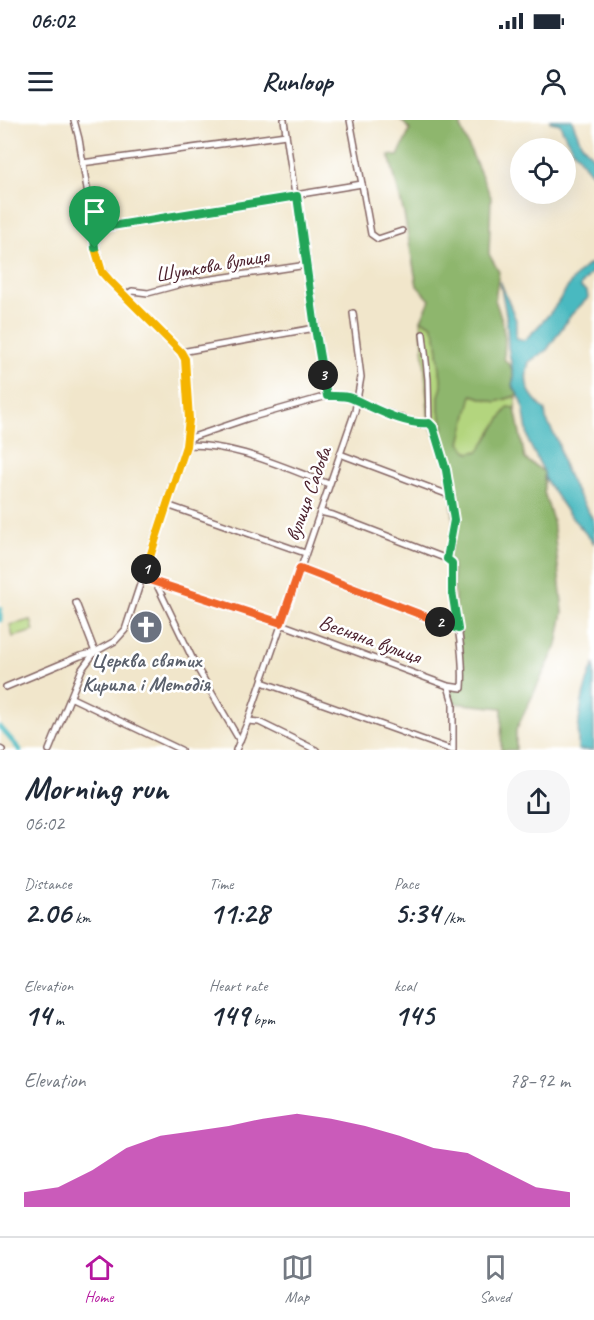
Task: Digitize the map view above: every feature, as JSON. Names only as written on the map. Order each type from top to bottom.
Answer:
[{"type":"street","points":[[6,687],[95,652],[115,641],[125,630],[187,442],[189,419],[185,359],[181,352],[102,272],[95,248],[79,139],[74,120]]},
{"type":"street","points":[[284,120],[327,396]]},
{"type":"street","points":[[350,120],[371,234],[378,239],[402,231]]},
{"type":"street","points":[[82,164],[286,135]]},
{"type":"street","points":[[93,229],[362,184]]},
{"type":"street","name":"Шуткова вулиця","points":[[124,296],[132,291],[148,293],[185,283],[308,265]]},
{"type":"street","name":"вулиця Садова","points":[[236,750],[262,682],[355,411],[361,377],[353,313]]},
{"type":"street","points":[[181,352],[315,328]]},
{"type":"street","points":[[423,334],[428,379],[429,423],[437,439],[452,502],[454,528],[447,559]]},
{"type":"street","points":[[187,442],[249,418],[327,396],[348,397],[404,419],[421,424],[429,423]]},
{"type":"street","points":[[187,442],[231,449],[329,484]]},
{"type":"street","points":[[340,454],[449,495]]},
{"type":"street","points":[[166,505],[305,553]]},
{"type":"street","points":[[262,682],[452,750],[453,703],[448,686],[462,688],[463,663],[452,591],[452,563],[447,559],[320,512]]},
{"type":"street","points":[[300,568],[458,629]]},
{"type":"street","name":"Весняна вулиця","points":[[143,578],[281,623],[448,686]]},
{"type":"street","points":[[156,583],[196,666],[240,741]]},
{"type":"street","points":[[76,603],[95,652]]},
{"type":"street","points":[[49,750],[82,669],[95,652]]},
{"type":"street","points":[[72,698],[181,750]]},
{"type":"street","points":[[248,721],[260,722],[316,750]]},
{"type":"green space","points":[[401,120],[461,120],[461,129],[491,197],[489,254],[499,272],[495,300],[505,338],[504,359],[512,371],[512,385],[518,395],[496,402],[472,395],[460,443],[469,453],[479,451],[508,407],[515,408],[525,459],[544,472],[544,492],[553,521],[563,612],[557,645],[516,730],[516,750],[501,750],[502,708],[453,703],[448,686],[462,688],[452,563],[447,559],[454,528],[452,502],[458,493],[437,439],[444,426],[439,411],[439,396],[442,387],[436,335],[431,324],[421,320],[430,300],[417,286],[404,214],[389,155],[398,156],[410,130]]},
{"type":"green space","points":[[421,320],[431,324],[436,335],[442,387],[439,396],[439,411],[444,426],[437,439],[429,423]]},
{"type":"green space","points":[[471,395],[496,402],[517,396],[515,408],[508,408],[479,451],[469,453],[460,443]]},
{"type":"green space","points":[[31,620],[34,631],[13,637],[10,625]]},
{"type":"water","points":[[550,120],[572,120],[581,143],[594,158],[594,176],[576,153],[576,138],[567,138],[560,124],[550,122]]},
{"type":"water","points":[[594,262],[594,270],[581,285],[581,288],[587,291],[588,298],[571,315],[547,350],[529,362],[526,377],[528,389],[545,410],[546,419],[558,442],[564,467],[594,521],[594,543],[567,512],[545,479],[544,472],[529,443],[522,401],[512,385],[514,378],[500,281],[516,320],[516,338],[524,340],[550,313],[577,275]]},
{"type":"water","points":[[594,664],[594,750],[578,750],[581,706]]},
{"type":"waterway","points":[[0,609],[0,620]]},
{"type":"waterway","points":[[0,727],[20,750]]},
{"type":"place","name":"Церква святих Кирила і Методія","points":[[146,627]]},
{"type":"route","points":[[297,196],[327,396],[352,398],[361,404],[421,424],[429,423],[433,427],[446,470],[452,502],[454,528],[447,559],[452,563],[452,591],[458,629],[300,568],[281,623],[143,578],[186,446],[189,419],[185,359],[181,352],[102,272],[95,248],[93,229],[297,196]]}]
